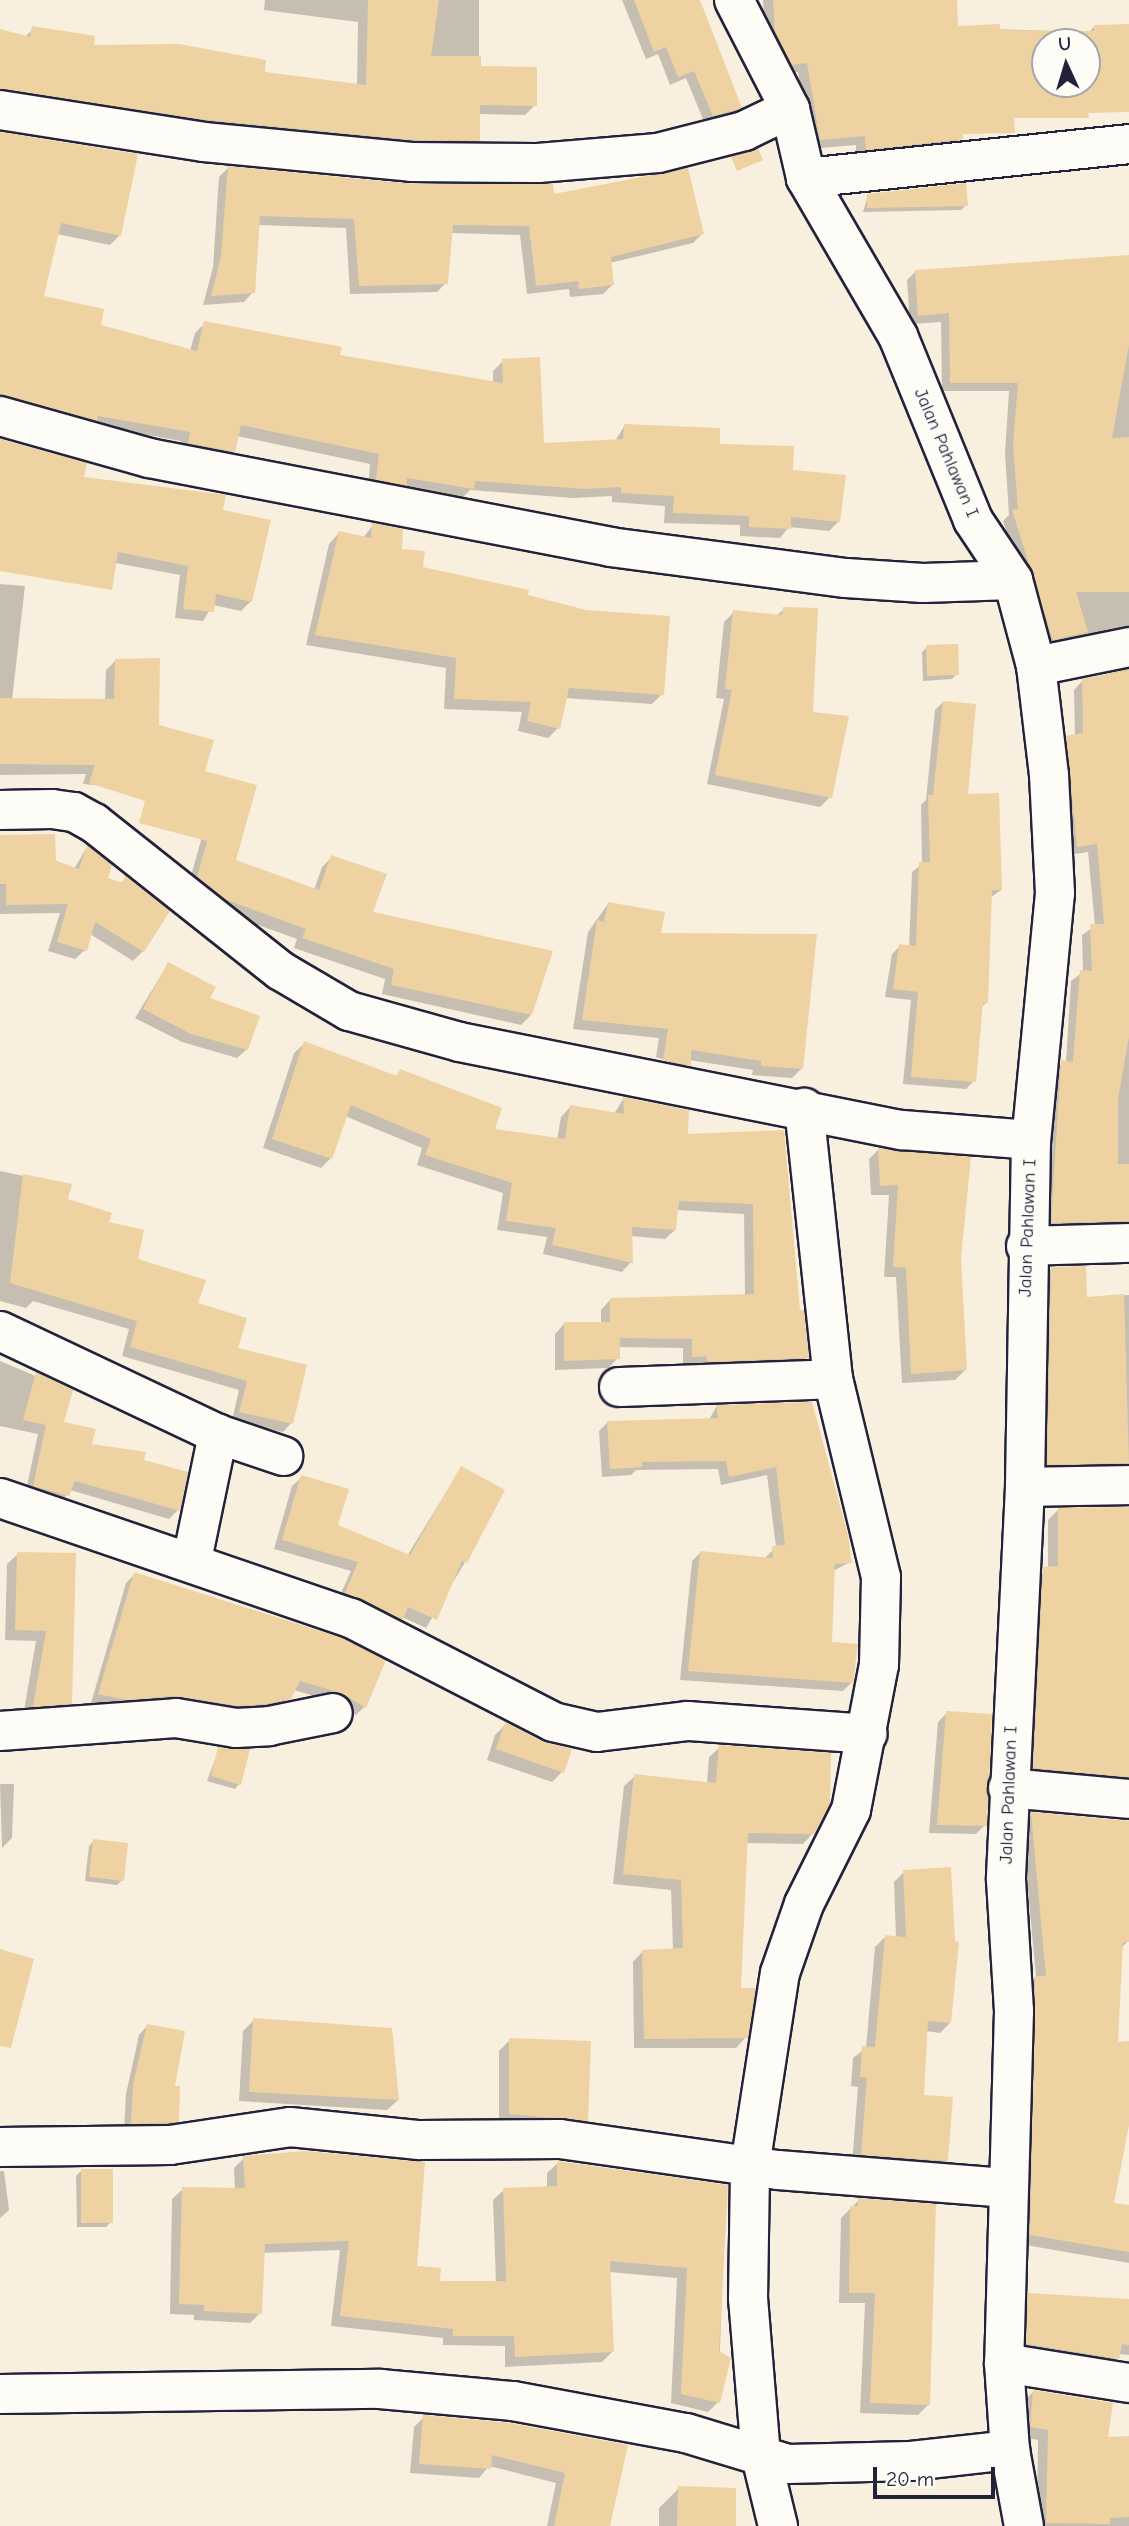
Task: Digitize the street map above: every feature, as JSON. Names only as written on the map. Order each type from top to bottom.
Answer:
[{"type":"street","name":"Jalan Pahlawan I","points":[[734,0],[790,109],[806,178],[898,336],[973,520],[1013,580],[1036,666],[1049,775],[1055,893],[1031,1140],[1026,1246],[1025,1487],[1008,1788],[1006,1880],[1014,2011],[1004,2363],[1010,2450],[1024,2526]]},
{"type":"street","points":[[0,110],[204,142],[411,162],[538,163],[658,153],[744,131],[790,109]]},
{"type":"street","points":[[806,178],[1129,144]]},
{"type":"street","points":[[0,416],[149,458],[569,539],[846,578],[923,583],[1013,580]]},
{"type":"street","points":[[1036,666],[1129,647]]},
{"type":"street","points":[[0,810],[51,808],[74,812],[94,823],[281,971],[349,1011],[460,1042],[902,1129],[1031,1140]]},
{"type":"street","points":[[778,2526],[774,2460],[748,2299],[764,2168],[779,1973],[804,1904],[851,1810],[868,1734],[878,1665],[881,1577],[833,1379],[810,1110]]},
{"type":"street","points":[[1026,1246],[1129,1243]]},
{"type":"street","points":[[0,1331],[218,1434],[283,1456]]},
{"type":"street","points":[[619,1387],[833,1379]]},
{"type":"street","points":[[192,1560],[218,1434]]},
{"type":"street","points":[[1025,1487],[1129,1485]]},
{"type":"street","points":[[0,1498],[192,1560],[351,1618],[553,1722],[597,1732],[688,1721],[868,1734]]},
{"type":"street","points":[[0,1731],[176,1718],[236,1728],[269,1726],[333,1713]]},
{"type":"street","points":[[1008,1788],[1129,1799]]},
{"type":"street","points":[[0,2147],[170,2146],[290,2127],[419,2140],[560,2139],[764,2168],[1009,2188]]},
{"type":"street","points":[[1004,2363],[1129,2383]]},
{"type":"street","points":[[0,2395],[380,2389],[513,2401],[686,2433],[774,2460],[911,2461],[1010,2450]]},
{"type":"building","points":[[368,0],[439,0],[431,56],[481,56],[481,66],[537,67],[537,106],[480,105],[480,141],[412,140],[207,120],[0,89],[0,29],[30,37],[32,26],[95,36],[94,45],[179,44],[266,60],[265,72],[366,85]]},
{"type":"building","points":[[634,0],[700,0],[742,108],[713,116],[694,71],[678,77],[666,47],[654,52]]},
{"type":"building","points":[[773,0],[957,0],[958,26],[1000,24],[1000,30],[1031,30],[1031,98],[1101,98],[1101,28],[1094,28],[1094,25],[1129,24],[1129,112],[1088,113],[1089,118],[1014,118],[1015,133],[963,134],[963,139],[866,150],[865,136],[820,140],[807,63],[792,65],[775,31]]},
{"type":"building","points":[[0,132],[138,154],[121,236],[61,223],[44,296],[104,309],[101,325],[197,351],[204,321],[342,347],[340,355],[503,383],[502,359],[540,357],[544,443],[623,439],[624,424],[720,428],[720,444],[794,446],[793,470],[846,475],[840,522],[791,517],[791,529],[749,527],[749,516],[673,513],[674,496],[621,493],[621,487],[584,489],[475,481],[474,489],[407,478],[407,486],[376,480],[379,454],[241,425],[235,452],[188,443],[190,432],[98,416],[97,421],[0,395]]},
{"type":"building","points":[[758,148],[763,160],[737,171],[731,157]]},
{"type":"building","points":[[228,166],[409,184],[553,184],[554,194],[688,168],[704,234],[611,257],[614,285],[579,289],[578,281],[536,286],[529,226],[453,225],[448,284],[359,286],[354,219],[260,216],[255,293],[211,296],[221,256]]},
{"type":"building","points":[[966,183],[968,206],[867,208],[867,194]]},
{"type":"building","points":[[1129,255],[1129,345],[1112,438],[1129,437],[1129,592],[1076,592],[1088,632],[1053,640],[1012,510],[1018,509],[1013,444],[1018,383],[950,383],[949,313],[918,316],[915,270]]},
{"type":"building","points":[[0,439],[87,463],[84,477],[226,495],[223,510],[271,520],[252,602],[216,594],[214,612],[183,609],[188,566],[118,552],[112,590],[0,571]]},
{"type":"building","points":[[372,523],[403,529],[402,549],[425,551],[423,567],[529,590],[528,595],[586,610],[670,616],[664,695],[569,688],[560,729],[527,721],[531,702],[454,699],[456,658],[315,635],[339,531],[371,538]]},
{"type":"building","points":[[783,607],[818,608],[813,712],[849,716],[832,798],[715,775],[732,690],[725,689],[733,610],[782,615]]},
{"type":"building","points":[[958,644],[959,675],[927,676],[926,645]]},
{"type":"building","points":[[160,658],[159,725],[214,740],[205,771],[257,785],[236,860],[319,890],[331,855],[387,874],[373,912],[553,951],[532,1015],[391,985],[394,969],[302,938],[306,929],[227,900],[197,877],[207,841],[139,823],[145,801],[89,783],[95,765],[0,764],[0,698],[114,699],[115,659]]},
{"type":"building","points":[[1129,670],[1129,1037],[1118,1099],[1118,1164],[1129,1164],[1129,1221],[1051,1223],[1061,1060],[1073,1062],[1080,970],[1092,971],[1090,924],[1104,924],[1097,844],[1077,847],[1066,736],[1083,733],[1082,679]]},
{"type":"building","points":[[943,701],[976,704],[968,794],[999,793],[1002,890],[992,890],[988,1003],[983,1003],[976,1082],[911,1077],[918,992],[893,989],[899,944],[916,946],[919,862],[930,862],[928,795],[933,795]]},
{"type":"building","points":[[55,834],[56,861],[79,869],[87,845],[112,865],[108,878],[123,883],[125,876],[170,911],[144,952],[95,922],[87,951],[57,942],[68,904],[6,905],[6,884],[0,884],[0,835]]},
{"type":"building","points":[[608,902],[665,912],[661,933],[817,934],[803,1069],[761,1066],[761,1061],[691,1050],[691,1066],[663,1060],[668,1029],[582,1020],[597,920],[604,922]]},
{"type":"building","points":[[168,962],[216,987],[210,998],[260,1016],[248,1050],[191,1034],[143,1009]]},
{"type":"building","points":[[304,1041],[397,1076],[400,1069],[502,1108],[495,1129],[565,1139],[570,1105],[624,1114],[623,1097],[689,1110],[688,1134],[784,1130],[800,1310],[804,1310],[809,1358],[708,1362],[706,1356],[692,1357],[692,1339],[620,1338],[620,1359],[564,1361],[564,1322],[610,1322],[610,1298],[754,1294],[753,1204],[679,1201],[676,1230],[632,1227],[633,1263],[552,1245],[556,1228],[506,1221],[512,1183],[425,1155],[431,1139],[351,1105],[332,1159],[272,1139]]},
{"type":"building","points":[[878,1148],[971,1157],[961,1258],[967,1370],[911,1374],[906,1268],[893,1267],[898,1185],[880,1186]]},
{"type":"building","points":[[23,1174],[72,1184],[68,1199],[112,1213],[109,1222],[144,1230],[138,1259],[206,1280],[198,1303],[247,1318],[238,1348],[307,1365],[293,1424],[239,1412],[247,1381],[130,1347],[137,1321],[10,1283]]},
{"type":"building","points":[[1086,1266],[1087,1297],[1124,1294],[1129,1463],[1047,1465],[1051,1267]]},
{"type":"building","points":[[36,1372],[73,1390],[64,1422],[96,1429],[92,1444],[146,1452],[144,1460],[188,1472],[180,1511],[75,1481],[69,1496],[33,1486],[46,1425],[23,1420]]},
{"type":"building","points":[[812,1402],[848,1535],[852,1563],[835,1564],[832,1642],[858,1644],[853,1683],[688,1671],[700,1551],[773,1558],[772,1546],[785,1545],[776,1467],[729,1477],[726,1461],[642,1462],[642,1467],[610,1469],[607,1421],[718,1418],[716,1405]]},
{"type":"building","points":[[461,1466],[505,1490],[467,1563],[462,1561],[437,1620],[408,1607],[403,1620],[345,1593],[358,1562],[282,1540],[301,1475],[349,1489],[338,1525],[410,1555]]},
{"type":"building","points":[[1129,1507],[1129,1777],[1033,1768],[1043,1567],[1058,1566],[1058,1508]]},
{"type":"building","points":[[17,1552],[76,1553],[72,1704],[33,1707],[46,1631],[15,1630]]},
{"type":"building","points":[[134,1572],[342,1638],[386,1660],[366,1708],[341,1693],[300,1681],[291,1699],[237,1706],[175,1696],[126,1700],[98,1694]]},
{"type":"building","points":[[946,1711],[992,1714],[987,1826],[937,1825]]},
{"type":"building","points":[[505,1722],[543,1742],[572,1749],[564,1773],[496,1749]]},
{"type":"building","points":[[719,1745],[831,1753],[830,1803],[815,1834],[748,1833],[741,1988],[756,1988],[748,2038],[644,2039],[642,1950],[683,1948],[681,1880],[623,1874],[634,1774],[716,1783]]},
{"type":"building","points":[[218,1747],[250,1749],[241,1785],[211,1776]]},
{"type":"building","points":[[1031,1812],[1129,1821],[1129,1942],[1123,1942],[1118,2042],[1129,2041],[1129,2125],[1114,2203],[1129,2205],[1129,2252],[1030,2235],[1035,1976],[1046,1976]]},
{"type":"building","points":[[93,1839],[128,1843],[124,1881],[89,1877]]},
{"type":"building","points":[[951,1867],[955,1941],[959,1942],[951,2023],[928,2021],[924,2095],[953,2097],[948,2161],[861,2155],[867,2077],[860,2077],[862,2046],[875,2047],[885,1935],[906,1937],[903,1870]]},
{"type":"building","points":[[0,1949],[34,1959],[11,2048],[0,2046]]},
{"type":"building","points":[[253,2018],[392,2028],[399,2100],[249,2092]]},
{"type":"building","points":[[147,2024],[185,2031],[175,2086],[180,2086],[179,2122],[131,2124],[133,2084]]},
{"type":"building","points":[[509,2038],[591,2041],[588,2121],[509,2114]]},
{"type":"building","points":[[305,2151],[425,2162],[417,2266],[441,2268],[440,2281],[506,2281],[503,2188],[557,2186],[557,2161],[728,2185],[719,2351],[731,2358],[720,2403],[681,2394],[687,2268],[610,2261],[614,2352],[515,2357],[514,2336],[453,2336],[453,2329],[340,2316],[349,2241],[265,2244],[262,2314],[204,2311],[204,2305],[179,2304],[182,2187],[245,2188],[243,2156]]},
{"type":"building","points":[[81,2169],[113,2169],[113,2223],[81,2223]]},
{"type":"building","points":[[858,2198],[936,2204],[930,2405],[870,2403],[875,2293],[849,2293],[850,2206],[858,2206]]},
{"type":"building","points":[[1028,2293],[1129,2299],[1129,2345],[1122,2344],[1119,2359],[1026,2344]]},
{"type":"building","points":[[1033,2390],[1113,2403],[1108,2437],[1129,2436],[1129,2517],[1110,2518],[1110,2524],[1046,2523],[1048,2430],[1030,2427]]},
{"type":"building","points":[[423,2415],[510,2423],[628,2445],[610,2526],[554,2526],[565,2473],[492,2455],[491,2469],[419,2464]]},
{"type":"building","points":[[678,2486],[736,2488],[736,2526],[677,2526]]}]
